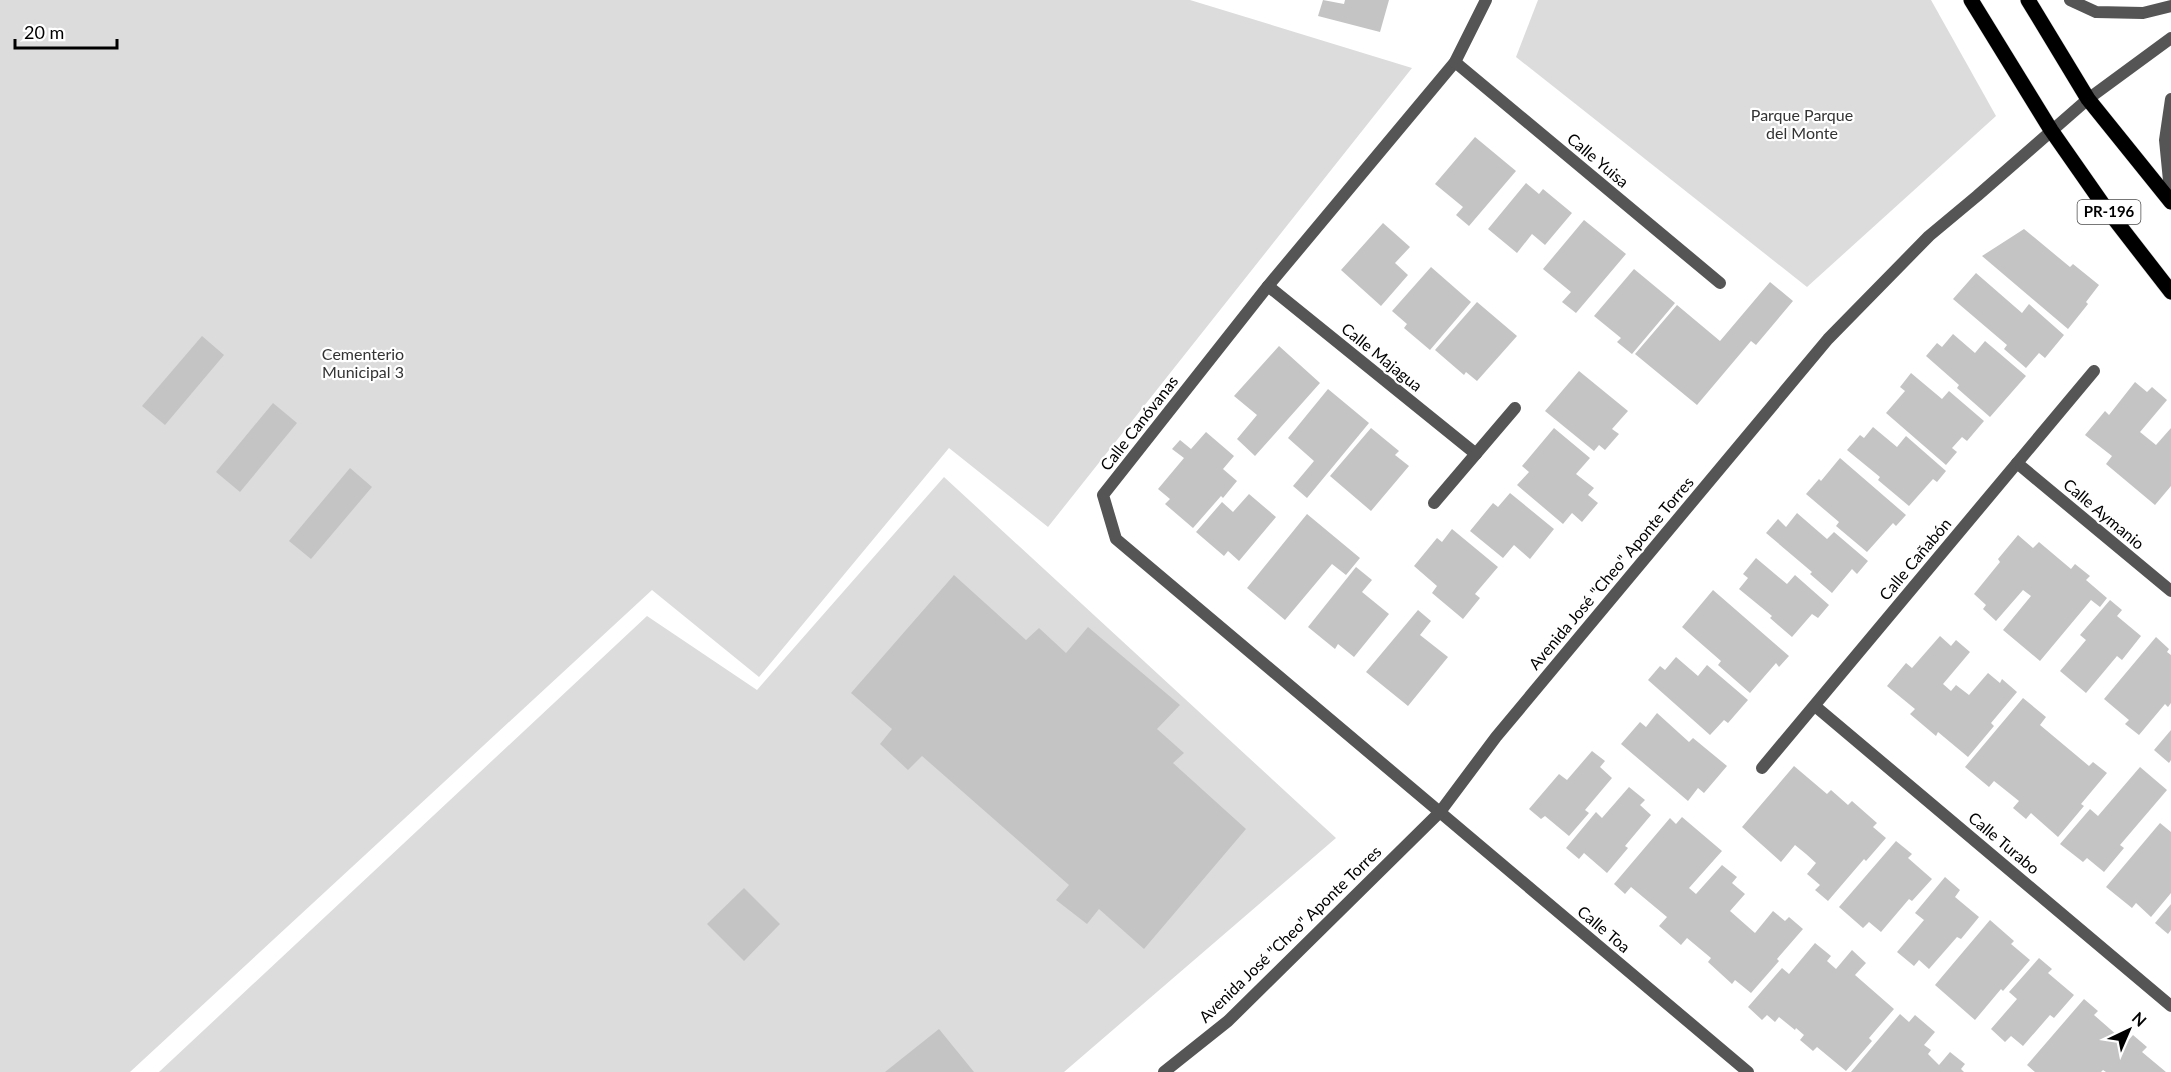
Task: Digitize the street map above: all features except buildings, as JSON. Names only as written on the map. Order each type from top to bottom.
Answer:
[{"type":"main road","name":"PR-196","points":[[1971,0],[2051,130],[2102,203],[2171,292]]},
{"type":"main road","name":"PR-196","points":[[2028,0],[2088,99],[2171,201]]},
{"type":"street","name":"Calle Canóvanas","points":[[1440,812],[1116,539],[1103,495],[1268,286],[1455,62],[1486,0]]},
{"type":"street","points":[[2070,0],[2096,12],[2144,14],[2171,6]]},
{"type":"street","name":"Avenida José \"Cheo\" Aponte Torres","points":[[1164,1072],[1228,1021],[1440,812],[1496,736],[1828,339],[1929,236],[2088,99],[2171,38]]},
{"type":"street","name":"Calle Yuisa","points":[[1455,62],[1720,283]]},
{"type":"street","points":[[2171,99],[2165,140],[2171,201]]},
{"type":"street","name":"Calle Majagua","points":[[1268,286],[1476,454]]},
{"type":"street","name":"Calle Cañabón","points":[[1762,768],[2094,370]]},
{"type":"street","points":[[1434,503],[1515,408]]},
{"type":"street","name":"Calle Aymanio","points":[[2017,463],[2171,591]]},
{"type":"street","name":"Calle Turabo","points":[[1815,706],[2171,1006]]},
{"type":"street","name":"Calle Toa","points":[[1440,812],[1748,1072]]},
{"type":"green space","name":"Cementerio Municipal 3","points":[[0,0],[1190,0],[1412,68],[1048,527],[949,448],[759,677],[652,590],[130,1072],[0,1072]]},
{"type":"green space","name":"Parque Parque del Monte","points":[[1538,0],[1931,0],[1996,116],[1807,287],[1516,57]]},
{"type":"green space","points":[[944,477],[1336,838],[1064,1072],[159,1072],[647,616],[757,690]]}]
